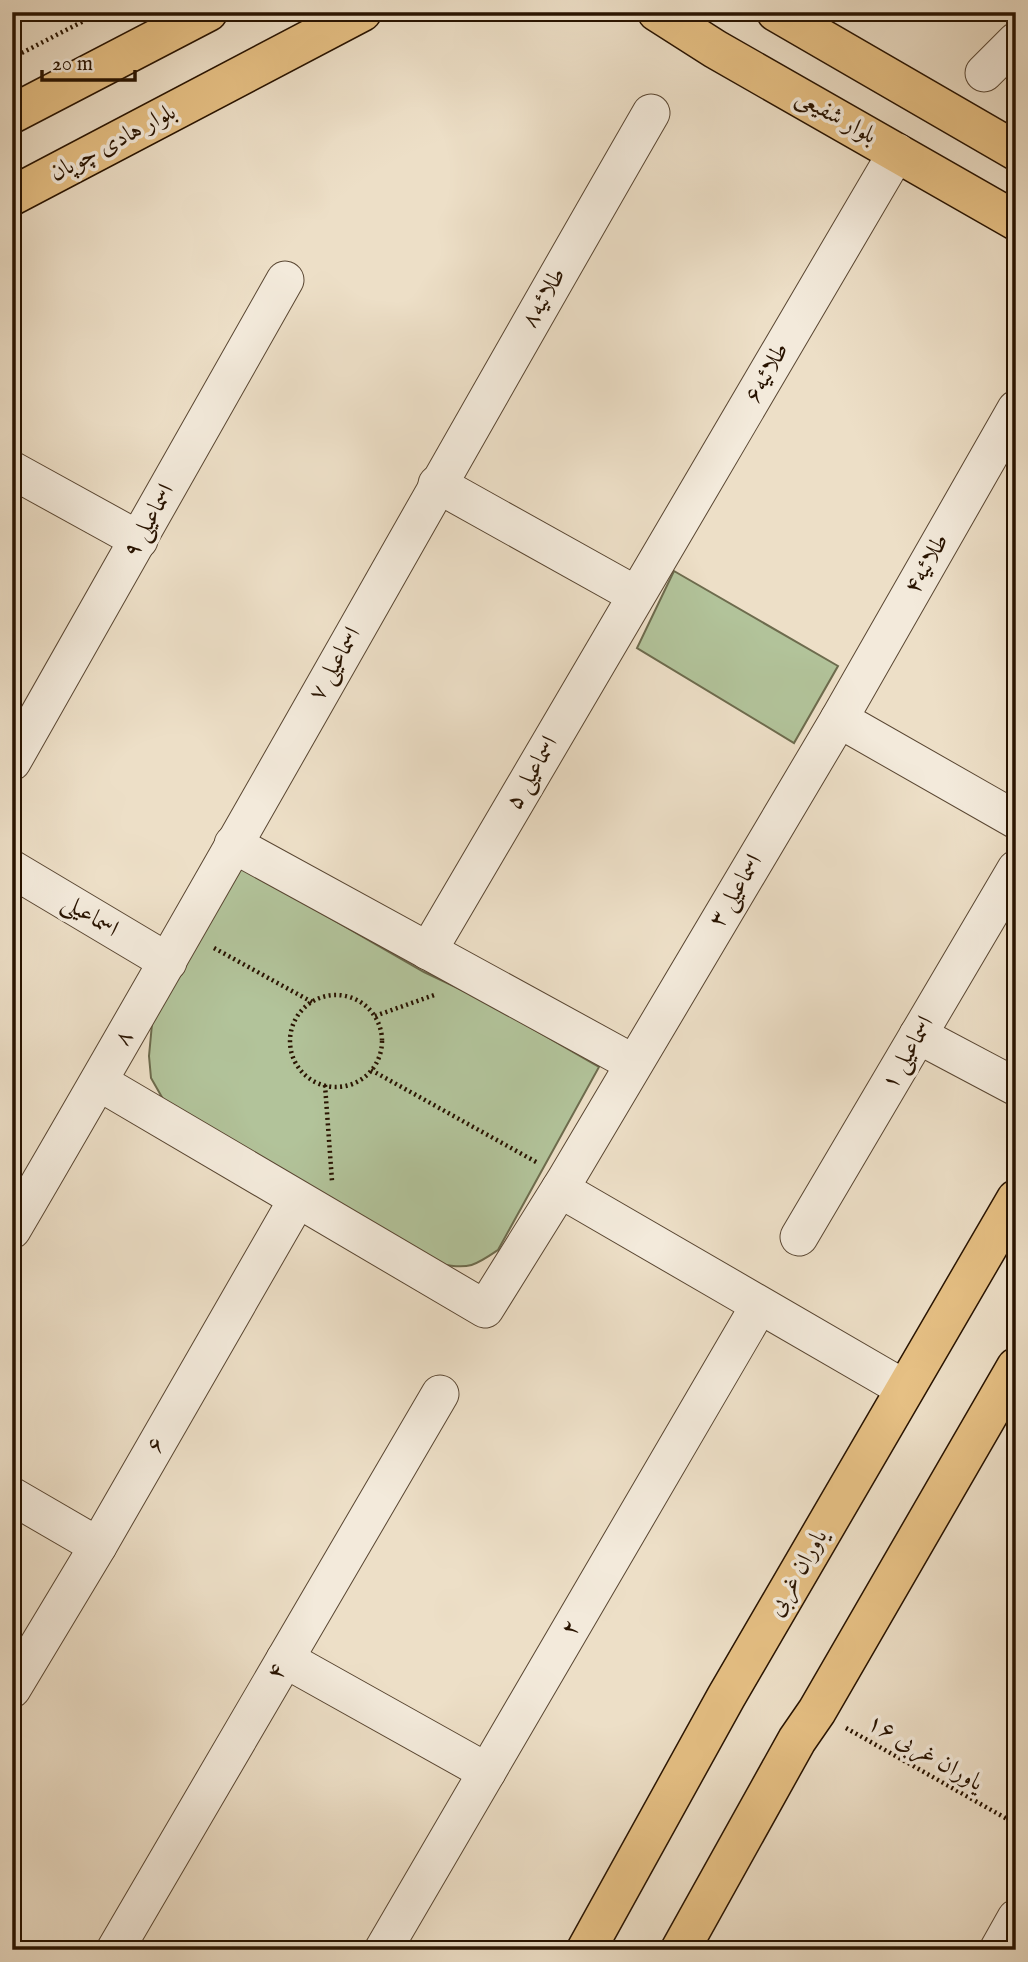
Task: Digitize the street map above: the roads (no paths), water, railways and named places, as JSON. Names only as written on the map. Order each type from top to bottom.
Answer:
[{"type":"main road","points":[[12,114],[208,12]]},
{"type":"main road","name":"بلوار هادی چوپان","points":[[12,196],[362,12]]},
{"type":"main road","name":"بلوار شفیعی","points":[[657,12],[715,49],[1016,221]]},
{"type":"main road","points":[[776,12],[1016,151]]},
{"type":"main road","name":"یاوران غربی","points":[[586,1950],[726,1697],[905,1389],[1011,1217]]},
{"type":"main road","points":[[680,1950],[797,1740],[817,1712],[1016,1367]]},
{"type":"street","points":[[984,73],[1016,41]]},
{"type":"street","name":"طلائیه۸","points":[[437,484],[651,113]]},
{"type":"street","name":"طلائیه۶","points":[[636,595],[897,152]]},
{"type":"street","name":"اسماعیلی ۹","points":[[12,762],[285,280]]},
{"type":"street","name":"طلائیه۴","points":[[839,719],[1016,409]]},
{"type":"street","points":[[12,470],[139,540]]},
{"type":"street","points":[[437,484],[636,595]]},
{"type":"street","name":"اسماعیلی ۷","points":[[233,844],[437,484]]},
{"type":"street","name":"اسماعیلی ۵","points":[[428,951],[636,595]]},
{"type":"street","points":[[839,719],[1016,820]]},
{"type":"street","name":"اسماعیلی ۳","points":[[297,1200],[336,1220],[485,1309],[563,1184],[839,719]]},
{"type":"street","points":[[233,844],[633,1063]]},
{"type":"street","name":"۸","points":[[12,1230],[177,947],[233,844]]},
{"type":"street","name":"اسماعیلی","points":[[12,869],[177,947]]},
{"type":"street","name":"اسماعیلی ۱","points":[[799,1237],[1016,869]]},
{"type":"street","points":[[918,1035],[1016,1087]]},
{"type":"street","points":[[99,1082],[297,1200]]},
{"type":"street","points":[[563,1184],[759,1306],[905,1389]]},
{"type":"street","name":"۶","points":[[12,1689],[98,1546],[297,1200]]},
{"type":"street","name":"۲","points":[[383,1950],[759,1306]]},
{"type":"street","name":"۴","points":[[115,1950],[440,1394]]},
{"type":"street","points":[[12,1496],[98,1546]]},
{"type":"street","points":[[285,1659],[487,1772]]},
{"type":"street","points":[[998,1950],[1016,1919]]}]
